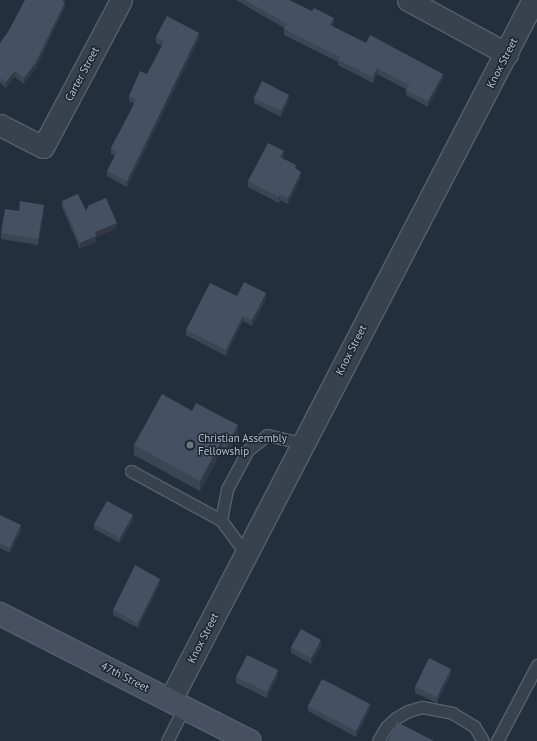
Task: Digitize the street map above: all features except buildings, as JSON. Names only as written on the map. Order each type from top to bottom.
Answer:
[{"type":"main road","name":"47th Street","points":[[0,614],[249,741]]},
{"type":"street","name":"Carter Street","points":[[0,125],[43,147],[121,0]]},
{"type":"street","points":[[408,0],[507,54]]},
{"type":"street","name":"Knox Street","points":[[177,704],[246,554],[534,0]]},
{"type":"lane","points":[[221,520],[227,489],[248,450],[267,435],[303,443]]},
{"type":"lane","points":[[131,471],[221,520],[246,554]]},
{"type":"lane","points":[[497,741],[537,665]]},
{"type":"lane","points":[[167,741],[177,704]]},
{"type":"lane","points":[[378,741],[386,726],[396,718],[408,711],[422,707],[452,713],[474,726],[483,741]]},
{"type":"place","name":"Christian Assembly Fellowship","points":[[190,445]]}]
